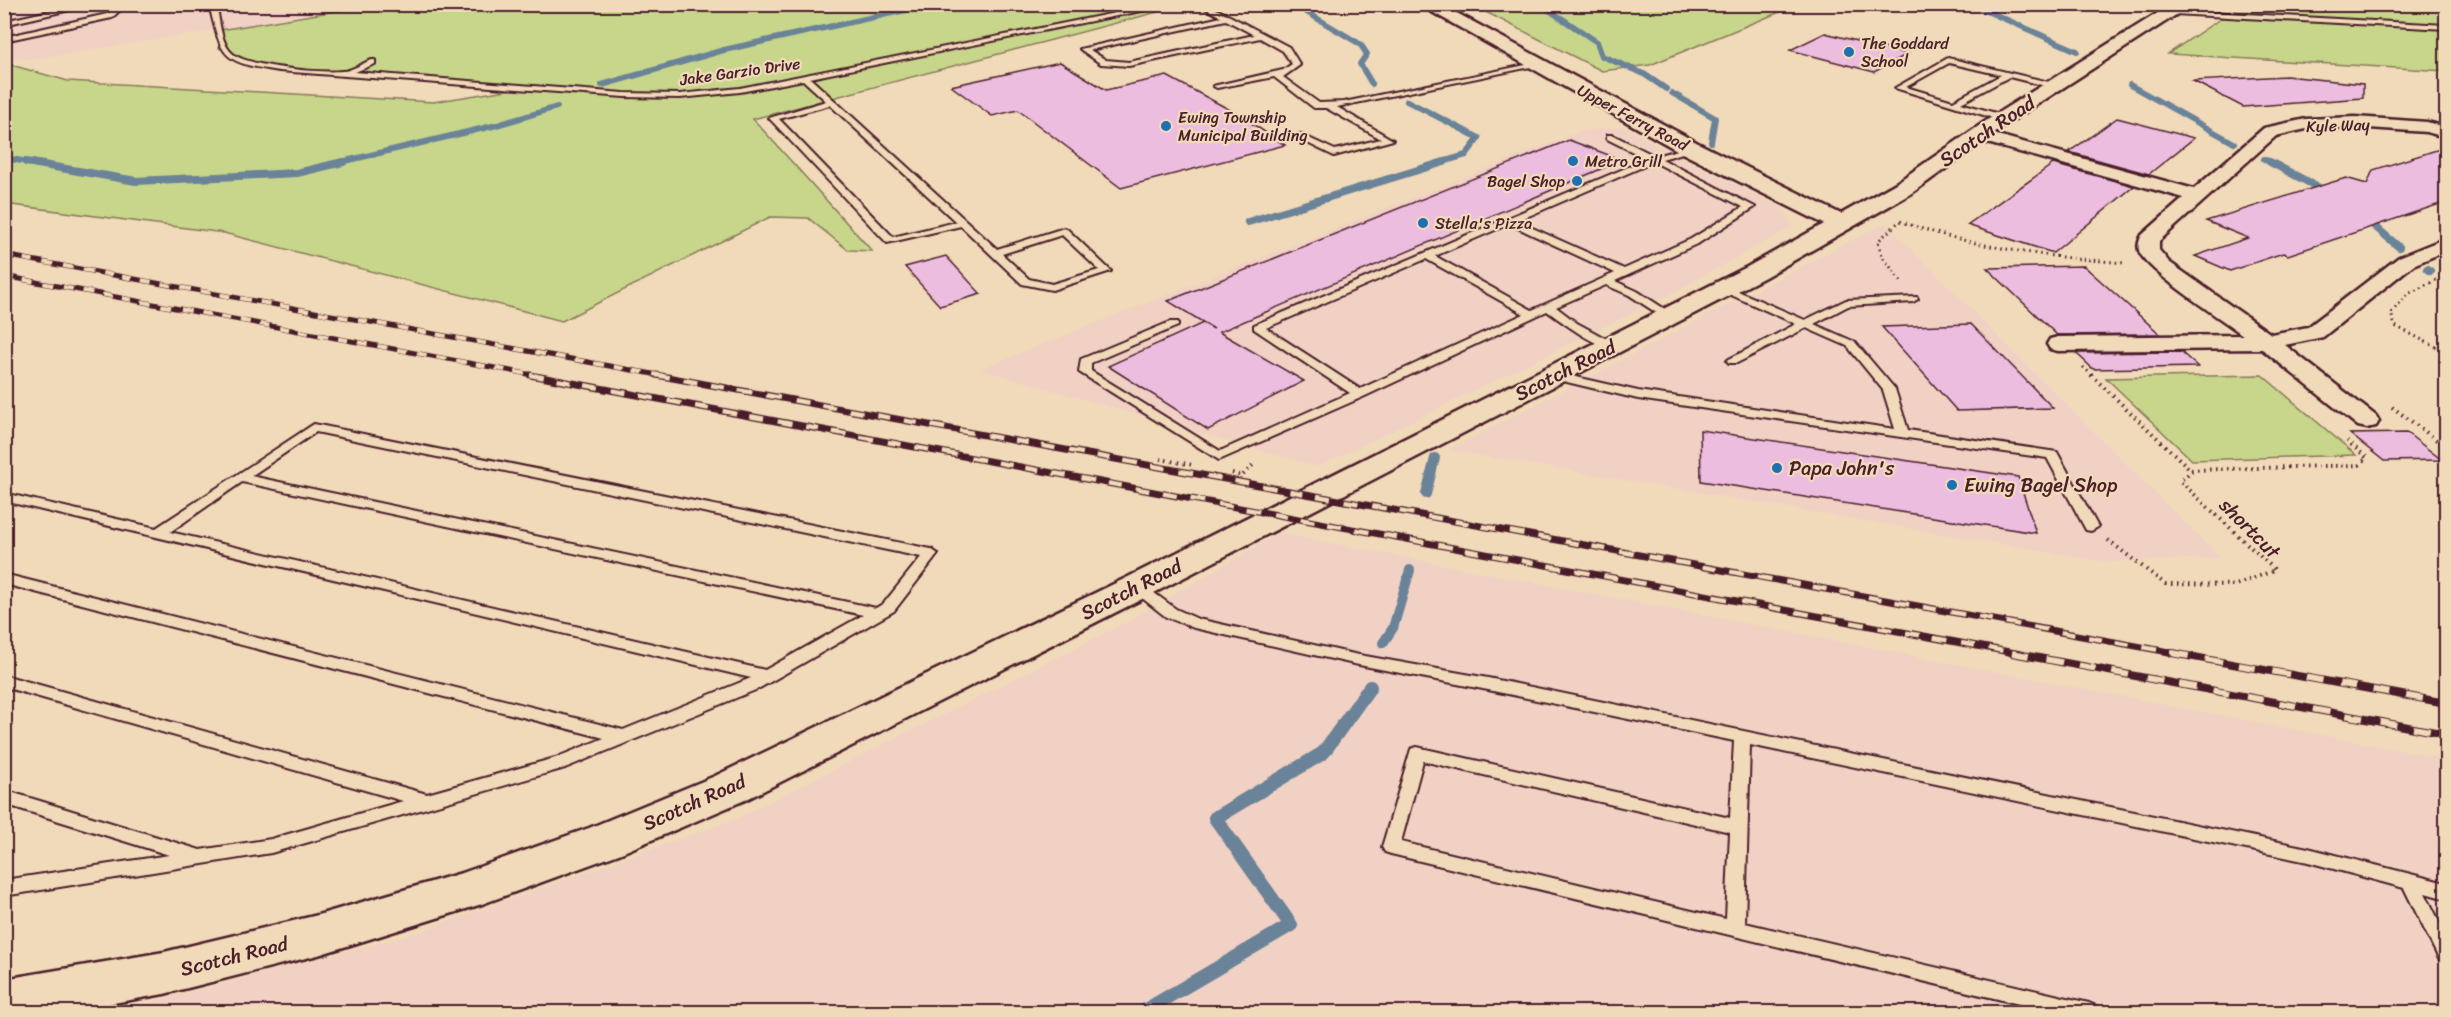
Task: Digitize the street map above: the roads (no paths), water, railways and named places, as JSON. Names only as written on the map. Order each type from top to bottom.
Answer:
[{"type":"main road","name":"Upper Ferry Road","points":[[1426,4],[1690,148],[1843,224]]},
{"type":"main road","name":"Scotch Road","points":[[4,1001],[164,972],[318,935],[466,891],[583,849],[730,788],[1137,587],[1554,376],[1843,224],[1904,188],[1992,125],[2179,8]]},
{"type":"street","name":"Kyle Way","points":[[2367,421],[2267,342],[2162,266],[2149,251],[2149,239],[2270,132],[2306,123],[2355,122],[2427,127],[2446,132]]},
{"type":"street","points":[[1992,125],[2205,190]]},
{"type":"street","points":[[2058,344],[2267,342],[2315,332],[2406,261],[2446,244]]},
{"type":"lane","points":[[4,23],[93,4]]},
{"type":"lane","points":[[4,39],[109,16],[121,6],[119,4]]},
{"type":"lane","name":"Jake Garzio Drive","points":[[215,5],[225,50],[235,57],[256,65],[279,69],[650,97],[710,94],[1173,4]]},
{"type":"lane","points":[[1201,4],[1286,48],[1296,65],[1278,77],[1317,106],[1344,104],[1536,64]]},
{"type":"lane","points":[[2145,4],[2446,27]]},
{"type":"lane","points":[[1227,18],[1084,49],[1104,62],[1129,64],[1261,36]]},
{"type":"lane","points":[[1992,125],[1954,104],[1899,88],[1948,60],[2054,86]]},
{"type":"lane","points":[[345,74],[372,62]]},
{"type":"lane","points":[[448,82],[463,72]]},
{"type":"lane","points":[[1217,86],[1286,72]]},
{"type":"lane","points":[[1954,104],[2008,75]]},
{"type":"lane","points":[[804,77],[1026,282],[1052,287],[1106,271],[1064,231],[996,253]]},
{"type":"lane","points":[[833,102],[773,118],[891,241],[963,224]]},
{"type":"lane","points":[[1297,136],[1334,153],[1389,140],[1327,105]]},
{"type":"lane","points":[[1174,324],[1085,361],[1085,372],[1219,456],[1695,241],[1750,207],[1610,137]]},
{"type":"lane","points":[[1359,394],[1258,327],[1654,159],[1690,148]]},
{"type":"lane","points":[[1510,221],[1624,273]]},
{"type":"lane","points":[[1428,256],[1532,314]]},
{"type":"lane","points":[[1607,280],[1634,293],[1670,316]]},
{"type":"lane","points":[[1724,288],[1851,344],[1889,389],[1903,434]]},
{"type":"lane","points":[[1732,361],[1846,303],[1913,299]]},
{"type":"lane","points":[[1548,307],[1573,325],[1612,346]]},
{"type":"lane","points":[[1554,376],[1638,395],[2052,455],[2091,527]]},
{"type":"lane","points":[[4,888],[271,846],[559,763],[752,685],[889,607],[931,554],[314,428],[158,533]]},
{"type":"lane","points":[[241,478],[877,613]]},
{"type":"lane","points":[[4,497],[766,676]]},
{"type":"lane","points":[[4,579],[625,737]]},
{"type":"lane","points":[[1137,587],[1171,614],[1194,623],[1354,659],[1488,684],[2308,855],[2446,891]]},
{"type":"lane","points":[[4,681],[427,801]]},
{"type":"lane","points":[[1735,929],[1742,737]]},
{"type":"lane","points":[[1740,827],[1417,753],[1391,847],[2089,1012]]},
{"type":"lane","points":[[4,797],[200,857]]},
{"type":"lane","points":[[2409,880],[2446,953]]},
{"type":"waterway","points":[[602,85],[724,50],[933,4]]},
{"type":"waterway","points":[[1293,4],[1360,44],[1367,54],[1360,64],[1372,84]]},
{"type":"waterway","points":[[1540,4],[1597,42],[1602,56],[1644,74],[1666,89]]},
{"type":"waterway","points":[[1971,4],[2077,51]]},
{"type":"waterway","points":[[2130,85],[2234,143]]},
{"type":"waterway","points":[[1672,93],[1715,118],[1711,142]]},
{"type":"waterway","points":[[1407,101],[1479,138],[1466,155],[1439,163]]},
{"type":"waterway","points":[[337,163],[497,125],[557,107]]},
{"type":"waterway","points":[[4,158],[35,163]]},
{"type":"waterway","points":[[2264,159],[2270,162]]},
{"type":"waterway","points":[[26,162],[136,181],[297,173],[343,162]]},
{"type":"waterway","points":[[1248,222],[1444,162]]},
{"type":"waterway","points":[[2270,162],[2327,192]]},
{"type":"waterway","points":[[2365,218],[2399,247]]},
{"type":"waterway","points":[[1426,494],[1435,458]]},
{"type":"waterway","points":[[1383,643],[1393,628],[1410,570]]},
{"type":"waterway","points":[[1142,1012],[1291,925],[1215,818],[1323,753],[1370,687]]},
{"type":"railway","points":[[4,255],[664,376]]},
{"type":"railway","points":[[4,276],[538,376]]},
{"type":"railway","points":[[530,375],[2020,654]]},
{"type":"railway","points":[[656,375],[2180,654]]},
{"type":"railway","points":[[2012,653],[2446,734]]},
{"type":"railway","points":[[2172,653],[2446,703]]},
{"type":"place","name":"The Goddard School","points":[[1849,52]]},
{"type":"place","name":"Ewing Township Municipal Building","points":[[1166,126]]},
{"type":"place","name":"Metro Grill","points":[[1573,161]]},
{"type":"place","name":"Bagel Shop","points":[[1577,181]]},
{"type":"place","name":"Stella's Pizza","points":[[1423,223]]},
{"type":"place","name":"Papa John's","points":[[1777,468]]},
{"type":"place","name":"Ewing Bagel Shop","points":[[1952,485]]}]
